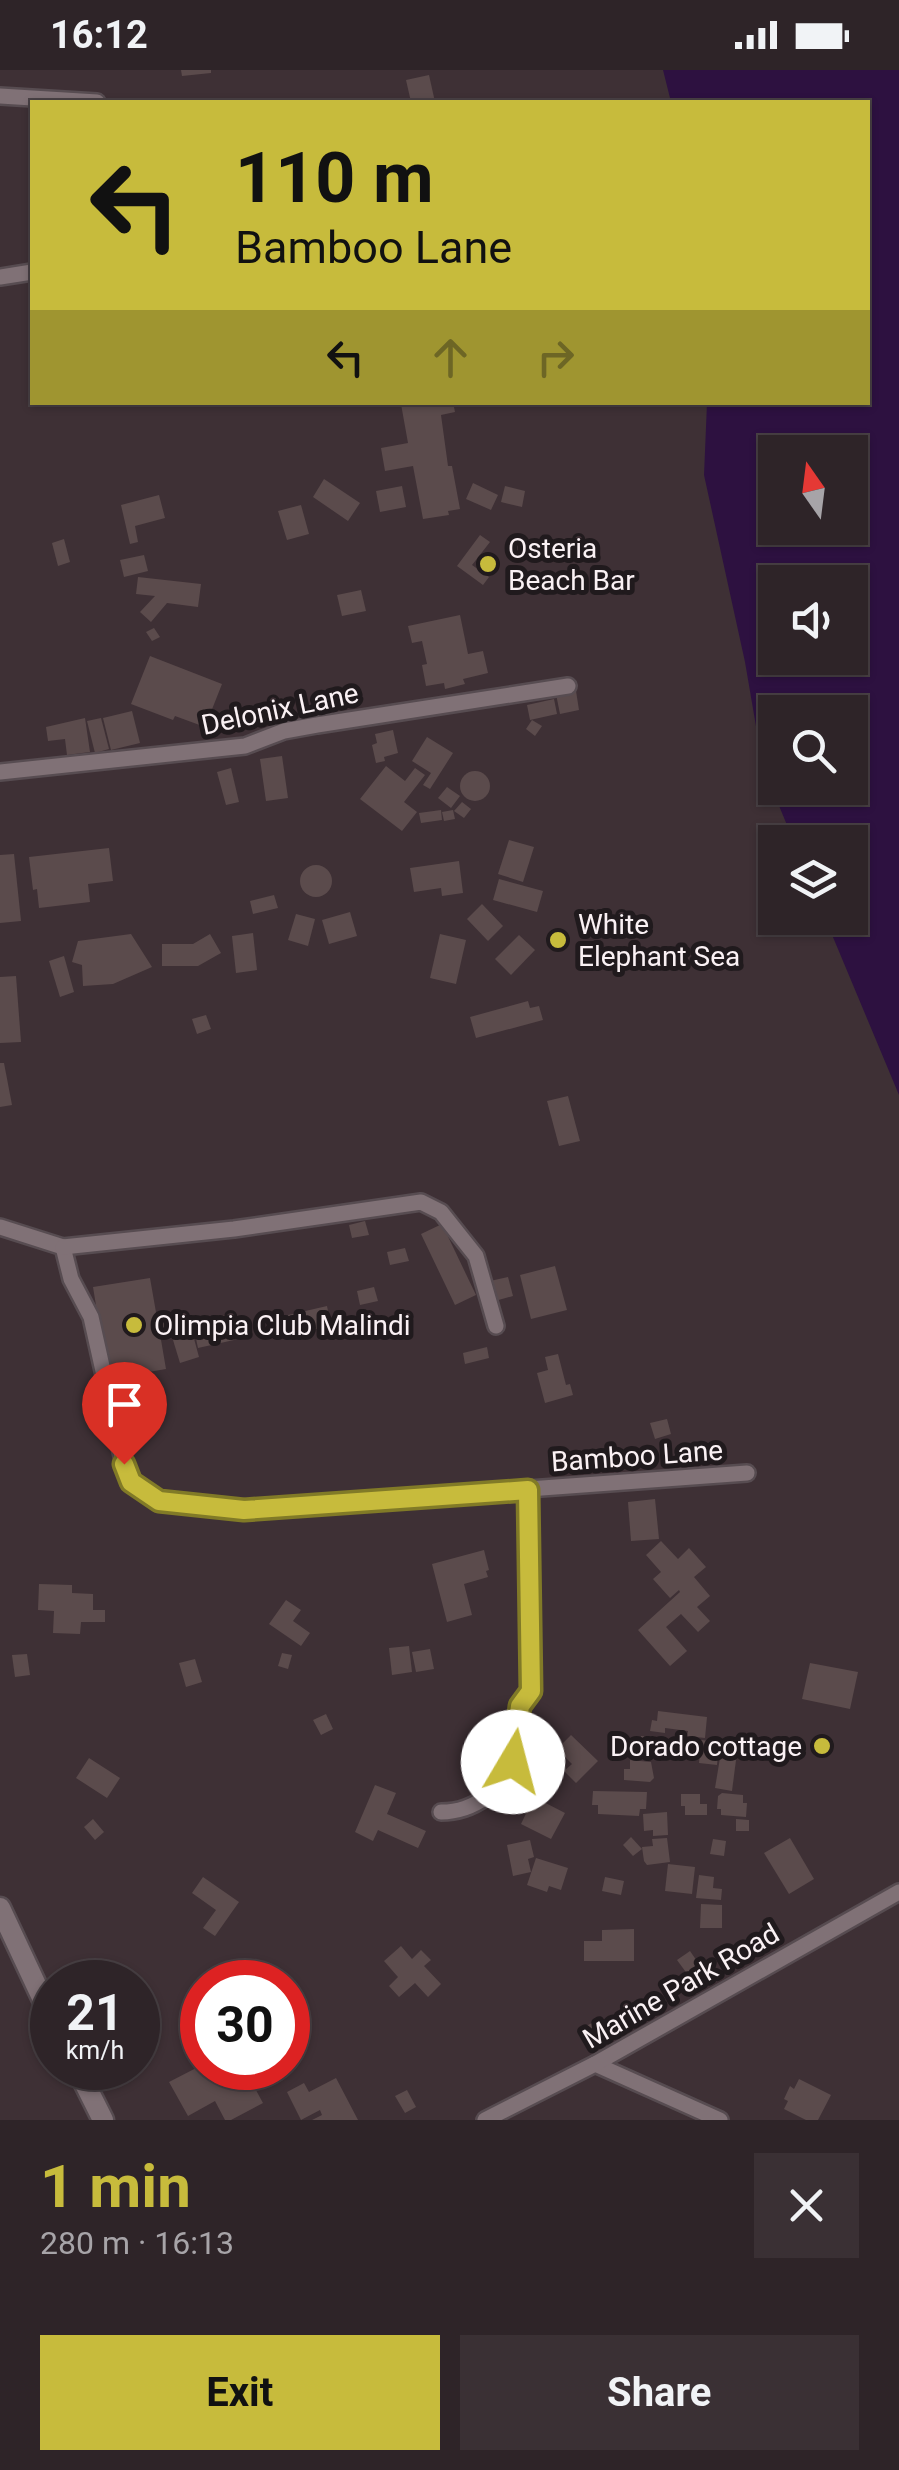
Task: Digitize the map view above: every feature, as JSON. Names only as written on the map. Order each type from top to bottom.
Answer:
[{"type":"street","points":[[0,96],[64,100]]},
{"type":"street","points":[[0,276],[30,272]]},
{"type":"street","name":"Delonix Lane","points":[[0,772],[244,746],[317,724],[568,686]]},
{"type":"street","points":[[0,1227],[63,1247],[234,1229],[421,1202],[441,1212],[476,1256],[496,1326]]},
{"type":"street","name":"Bamboo Lane","points":[[63,1247],[70,1278],[91,1318],[124,1464],[131,1482],[159,1501],[244,1510],[747,1473]]},
{"type":"street","points":[[442,1812],[468,1808],[490,1794],[502,1784],[513,1762],[520,1706],[531,1691],[528,1490]]},
{"type":"street","name":"Marine Park Road","points":[[485,2120],[595,2064],[899,1892]]},
{"type":"street","points":[[0,1908],[30,1972]]},
{"type":"street","points":[[595,2064],[720,2120]]},
{"type":"street","points":[[88,2090],[103,2120]]},
{"type":"shaded area","points":[[663,70],[899,70],[899,1095],[832,935],[868,935],[868,825],[787,825],[779,805],[868,805],[868,695],[758,695],[758,738],[704,475],[707,405],[870,405],[870,100],[670,100]]},
{"type":"building","points":[[181,70],[211,70],[211,73],[182,76]]},
{"type":"building","points":[[429,75],[435,100],[411,100],[406,80]]},
{"type":"building","points":[[401,405],[454,405],[455,412],[441,415],[448,466],[452,466],[460,509],[423,519],[413,466],[385,471],[381,448],[408,443]]},
{"type":"building","points":[[324,479],[360,503],[348,521],[313,497]]},
{"type":"building","points":[[473,483],[498,495],[491,510],[466,499]]},
{"type":"building","points":[[402,486],[406,507],[380,512],[376,491]]},
{"type":"building","points":[[505,486],[525,491],[522,507],[501,502]]},
{"type":"building","points":[[159,495],[165,518],[135,526],[138,542],[130,544],[121,505]]},
{"type":"building","points":[[301,505],[309,534],[287,540],[278,511]]},
{"type":"building","points":[[480,535],[490,542],[472,565],[489,577],[483,585],[457,566]]},
{"type":"building","points":[[64,539],[70,562],[58,566],[52,543]]},
{"type":"building","points":[[144,555],[148,571],[124,577],[120,560]]},
{"type":"building","points":[[138,577],[201,584],[198,607],[167,603],[151,622],[140,612],[155,596],[136,594]]},
{"type":"building","points":[[361,590],[366,611],[342,616],[337,595]]},
{"type":"building","points":[[460,615],[468,654],[483,651],[488,673],[463,679],[465,684],[445,689],[444,683],[426,686],[422,641],[412,643],[408,626]]},
{"type":"building","points":[[154,628],[160,637],[152,641],[146,632]]},
{"type":"building","points":[[150,656],[222,684],[205,727],[131,704]]},
{"type":"building","points":[[576,691],[579,710],[560,714],[556,694]]},
{"type":"building","points":[[554,699],[557,714],[530,720],[527,705]]},
{"type":"building","points":[[132,711],[140,743],[111,750],[103,718]]},
{"type":"building","points":[[85,718],[90,752],[67,755],[65,739],[48,741],[46,727]]},
{"type":"building","points":[[101,718],[109,749],[95,753],[87,721]]},
{"type":"building","points":[[532,720],[542,726],[535,736],[526,729]]},
{"type":"building","points":[[393,730],[398,753],[376,763],[372,745],[377,743],[375,734]]},
{"type":"building","points":[[427,737],[453,753],[430,789],[423,785],[431,773],[412,761]]},
{"type":"building","points":[[282,756],[288,798],[266,801],[260,759]]},
{"type":"building","points":[[386,766],[405,781],[415,768],[425,775],[404,802],[417,812],[402,831],[360,799]]},
{"type":"building","points":[[231,768],[239,802],[226,805],[217,772]]},
{"type":"building","points":[[475,771],[486,775],[490,786],[486,797],[475,801],[464,797],[460,786],[464,775]]},
{"type":"building","points":[[447,787],[460,796],[451,808],[438,798]]},
{"type":"building","points":[[462,802],[471,809],[464,818],[454,811]]},
{"type":"building","points":[[441,810],[442,820],[421,823],[419,813]]},
{"type":"building","points":[[453,810],[455,819],[444,821],[442,812]]},
{"type":"building","points":[[509,840],[534,847],[523,882],[498,874]]},
{"type":"building","points":[[109,848],[113,881],[88,884],[90,902],[39,908],[29,857]]},
{"type":"building","points":[[14,854],[21,921],[0,923],[0,855]]},
{"type":"building","points":[[459,861],[463,893],[442,896],[441,888],[414,892],[410,868]]},
{"type":"building","points":[[316,865],[327,870],[332,881],[327,892],[316,897],[305,892],[300,881],[305,870]]},
{"type":"building","points":[[499,879],[543,891],[537,912],[493,900]]},
{"type":"building","points":[[274,895],[278,908],[253,914],[250,901]]},
{"type":"building","points":[[482,904],[503,926],[488,941],[467,919]]},
{"type":"building","points":[[350,912],[357,936],[329,944],[322,920]]},
{"type":"building","points":[[296,914],[315,919],[308,946],[288,940]]},
{"type":"building","points":[[253,933],[257,970],[236,973],[232,936]]},
{"type":"building","points":[[131,934],[152,967],[113,984],[83,986],[82,965],[72,962],[78,941]]},
{"type":"building","points":[[210,934],[221,953],[198,966],[162,966],[162,944],[193,944]]},
{"type":"building","points":[[440,934],[466,940],[456,984],[430,978]]},
{"type":"building","points":[[519,935],[535,950],[511,975],[495,959]]},
{"type":"building","points":[[64,956],[74,992],[60,997],[49,961]]},
{"type":"building","points":[[16,976],[21,1042],[0,1043],[0,977]]},
{"type":"building","points":[[528,1001],[530,1008],[539,1006],[543,1020],[476,1038],[470,1017]]},
{"type":"building","points":[[206,1015],[211,1029],[197,1034],[192,1019]]},
{"type":"building","points":[[0,1063],[4,1063],[12,1105],[0,1107]]},
{"type":"building","points":[[568,1096],[580,1141],[559,1146],[547,1101]]},
{"type":"building","points":[[365,1221],[369,1235],[352,1238],[349,1225]]},
{"type":"building","points":[[442,1224],[476,1295],[455,1305],[421,1234]]},
{"type":"building","points":[[405,1248],[409,1261],[390,1265],[387,1252]]},
{"type":"building","points":[[555,1266],[567,1310],[531,1319],[520,1275]]},
{"type":"building","points":[[508,1277],[513,1296],[495,1301],[490,1281]]},
{"type":"building","name":"Olimpia Club Malindi","points":[[150,1278],[157,1318],[168,1316],[170,1332],[160,1334],[166,1369],[108,1379],[93,1287]]},
{"type":"building","points":[[374,1287],[378,1301],[360,1305],[357,1291]]},
{"type":"building","points":[[327,1306],[331,1326],[293,1334],[288,1315]]},
{"type":"building","points":[[228,1314],[234,1340],[198,1348],[195,1334],[200,1332],[174,1338],[172,1327]]},
{"type":"building","points":[[193,1335],[199,1357],[180,1363],[173,1340]]},
{"type":"building","points":[[487,1347],[489,1358],[465,1364],[463,1353]]},
{"type":"building","points":[[558,1354],[566,1385],[570,1384],[573,1395],[545,1403],[537,1373],[548,1370],[545,1357]]},
{"type":"building","points":[[667,1419],[671,1434],[655,1439],[650,1423]]},
{"type":"building","points":[[655,1499],[659,1539],[631,1541],[628,1502]]},
{"type":"building","points":[[661,1541],[678,1559],[689,1548],[706,1567],[694,1577],[710,1596],[697,1607],[710,1621],[698,1632],[681,1614],[666,1627],[687,1651],[670,1666],[638,1630],[680,1592],[670,1598],[653,1579],[661,1572],[646,1555]]},
{"type":"building","points":[[484,1550],[488,1577],[464,1584],[472,1615],[447,1622],[432,1564]]},
{"type":"building","points":[[39,1584],[72,1585],[72,1593],[93,1594],[93,1610],[105,1610],[105,1622],[81,1622],[80,1634],[53,1633],[54,1611],[38,1610]]},
{"type":"building","points":[[286,1600],[301,1610],[293,1621],[310,1633],[301,1646],[269,1624]]},
{"type":"building","points":[[409,1646],[412,1672],[392,1675],[389,1648]]},
{"type":"building","points":[[430,1649],[434,1669],[416,1672],[412,1652]]},
{"type":"building","points":[[282,1653],[292,1655],[288,1669],[278,1666]]},
{"type":"building","points":[[27,1654],[30,1675],[15,1677],[12,1655]]},
{"type":"building","points":[[195,1659],[202,1682],[186,1687],[179,1663]]},
{"type":"building","points":[[810,1663],[858,1672],[850,1709],[802,1699]]},
{"type":"building","points":[[658,1711],[707,1717],[705,1738],[665,1728],[665,1733],[650,1731]]},
{"type":"building","points":[[326,1714],[333,1729],[321,1735],[313,1720]]},
{"type":"building","points":[[571,1735],[598,1761],[576,1783],[564,1771],[572,1764],[557,1749]]},
{"type":"building","points":[[641,1736],[657,1737],[656,1759],[630,1758],[631,1739],[641,1740]]},
{"type":"building","points":[[701,1740],[719,1742],[717,1765],[699,1763]]},
{"type":"building","points":[[89,1758],[120,1778],[107,1798],[76,1778]]},
{"type":"building","points":[[720,1758],[736,1760],[732,1791],[715,1788]]},
{"type":"building","points":[[630,1760],[651,1762],[654,1778],[650,1782],[624,1780],[624,1769],[630,1769]]},
{"type":"building","points":[[375,1785],[396,1793],[387,1814],[426,1831],[418,1848],[378,1830],[373,1841],[355,1832]]},
{"type":"building","points":[[593,1791],[647,1792],[646,1809],[640,1809],[639,1816],[598,1814],[598,1805],[592,1805]]},
{"type":"building","points":[[722,1793],[743,1795],[746,1817],[721,1815],[721,1809],[717,1809]]},
{"type":"building","points":[[681,1794],[700,1794],[700,1804],[707,1804],[707,1815],[685,1815]]},
{"type":"building","points":[[534,1797],[565,1813],[551,1839],[521,1824]]},
{"type":"building","points":[[667,1812],[668,1835],[653,1836],[653,1830],[644,1831],[643,1814]]},
{"type":"building","points":[[93,1819],[104,1832],[95,1840],[84,1827]]},
{"type":"building","points":[[736,1819],[749,1820],[749,1831],[736,1831]]},
{"type":"building","points":[[631,1837],[642,1849],[633,1856],[623,1845]]},
{"type":"building","points":[[667,1838],[670,1862],[647,1865],[642,1847],[653,1846],[652,1839]]},
{"type":"building","points":[[790,1838],[814,1879],[789,1894],[764,1853]]},
{"type":"building","points":[[713,1839],[726,1841],[724,1856],[710,1854]]},
{"type":"building","points":[[530,1840],[534,1857],[528,1859],[531,1872],[513,1876],[507,1845]]},
{"type":"building","points":[[536,1858],[568,1868],[561,1890],[549,1886],[547,1892],[527,1885]]},
{"type":"building","points":[[668,1864],[695,1867],[692,1894],[665,1891]]},
{"type":"building","points":[[699,1875],[714,1877],[713,1888],[722,1889],[721,1900],[696,1898]]},
{"type":"building","points":[[203,1877],[239,1902],[215,1936],[203,1928],[216,1910],[192,1893]]},
{"type":"building","points":[[605,1877],[624,1881],[621,1895],[602,1891]]},
{"type":"building","points":[[701,1904],[722,1905],[722,1928],[700,1928]]},
{"type":"building","points":[[634,1929],[634,1961],[584,1961],[584,1941],[602,1941],[602,1930]]},
{"type":"building","points":[[401,1946],[412,1959],[421,1950],[431,1960],[424,1966],[441,1984],[428,1997],[415,1983],[399,1997],[389,1986],[398,1977],[384,1961]]},
{"type":"building","points":[[690,1951],[701,1967],[688,1975],[677,1960]]},
{"type":"building","points":[[592,2023],[597,2032],[585,2038],[580,2029]]},
{"type":"building","points":[[180,2076],[180,2090],[256,2090],[263,2103],[231,2120],[225,2120],[215,2101],[188,2116],[169,2082]]},
{"type":"building","points":[[336,2078],[358,2120],[312,2120],[322,2115],[320,2110],[301,2120],[287,2092],[309,2092]]},
{"type":"building","points":[[799,2079],[831,2095],[818,2120],[806,2120],[784,2109],[790,2086],[794,2089]]},
{"type":"building","points":[[407,2090],[416,2107],[405,2113],[395,2096]]},
{"type":"place","name":"Osteria Beach Bar","points":[[488,564]]},
{"type":"place","name":"White Elephant Sea","points":[[558,940]]},
{"type":"place","name":"Olimpia Club Malindi","points":[[134,1325]]},
{"type":"place","name":"Dorado cottage","points":[[822,1746]]},
{"type":"route","points":[[124,1464],[131,1482],[140,1491],[181,1506],[244,1510],[528,1490],[531,1691],[520,1706],[513,1762]]}]
